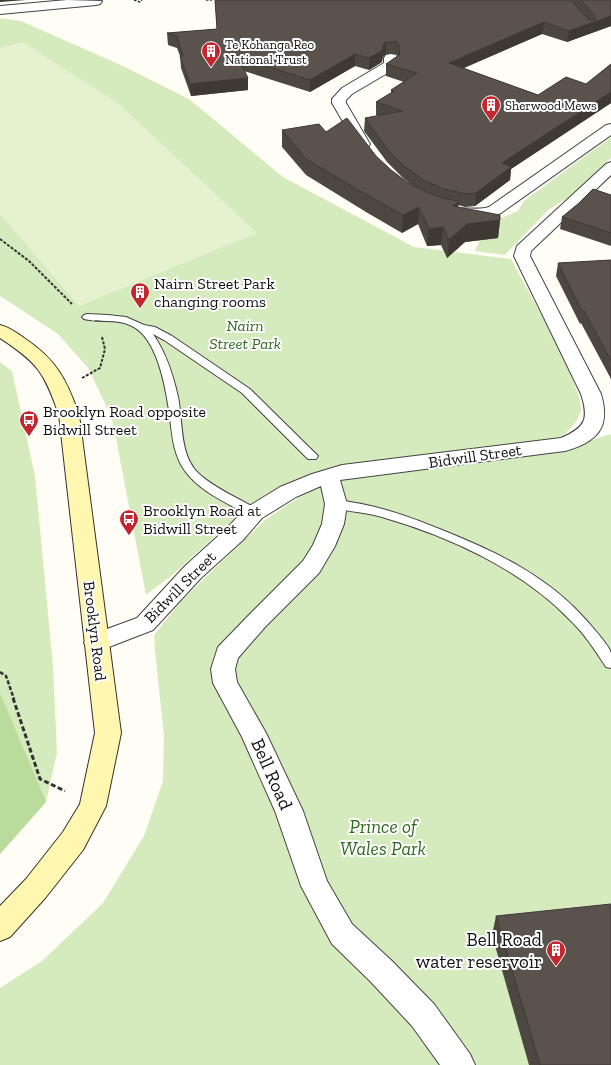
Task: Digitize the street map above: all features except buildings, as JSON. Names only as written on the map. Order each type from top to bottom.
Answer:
[{"type":"main road","name":"Brooklyn Road","points":[[0,330],[38,358],[52,373],[60,389],[69,415],[108,733],[93,806],[73,841],[36,888],[0,928]]},
{"type":"street","points":[[0,10],[96,1]]},
{"type":"street","points":[[373,158],[338,103],[339,99],[347,91],[391,65],[391,58]]},
{"type":"street","points":[[445,211],[485,214],[495,210],[611,128]]},
{"type":"street","name":"Bidwill Street","points":[[96,643],[145,624],[193,572],[235,534],[254,513],[288,492],[329,476],[372,468],[565,444],[588,433],[594,426],[597,417],[592,394],[522,256],[523,250],[611,167]]},
{"type":"street","name":"Bell Road","points":[[329,476],[336,504],[333,524],[324,546],[311,567],[257,621],[227,654],[223,669],[225,683],[253,733],[289,811],[315,886],[342,934],[381,971],[423,1015],[459,1065]]},
{"type":"lane","points":[[88,317],[115,318],[140,327],[151,329],[168,338],[246,390],[312,456]]},
{"type":"lane","points":[[140,327],[147,334],[159,353],[168,376],[174,398],[178,445],[182,458],[188,469],[196,478],[254,513]]},
{"type":"lane","points":[[336,504],[357,505],[407,521],[464,543],[504,562],[536,581],[562,602],[586,629],[611,663]]},
{"type":"path","points":[[134,0],[140,2],[142,0]]},
{"type":"path","points":[[206,0],[212,0]]},
{"type":"path","points":[[0,672],[6,676],[40,779],[93,806]]},
{"type":"green space","name":"Nairn Street Park","points":[[0,18],[21,21],[123,66],[189,99],[283,177],[414,247],[511,259],[564,359],[573,381],[579,398],[581,410],[575,423],[559,439],[316,473],[242,512],[171,576],[146,595],[112,418],[88,368],[58,334],[0,296]]},
{"type":"green space","points":[[23,42],[119,104],[257,233],[79,306],[0,214],[0,48]]},
{"type":"green space","points":[[611,137],[611,158],[572,195],[548,210],[505,255],[475,251],[487,224],[518,211],[524,201]]},
{"type":"green space","points":[[0,362],[12,371],[35,476],[53,666],[57,753],[46,802],[0,854]]},
{"type":"green space","name":"Prince of Wales Park","points":[[611,434],[611,1065],[0,1065],[0,988],[42,961],[103,903],[144,836],[163,781],[164,736],[154,635],[182,600],[265,520],[298,498],[319,487],[372,470],[567,448]]},
{"type":"green space","points":[[0,693],[46,802],[0,854]]},
{"type":"place","name":"Te Kohanga Reo National Trust","points":[[211,68]]},
{"type":"place","name":"Sherwood Mews","points":[[491,122]]},
{"type":"place","name":"Nairn Street Park changing rooms","points":[[140,309]]},
{"type":"place","name":"Brooklyn Road opposite Bidwill Street","points":[[29,437]]},
{"type":"place","name":"Brooklyn Road at Bidwill Street","points":[[129,536]]},
{"type":"place","name":"Bell Road water reservoir","points":[[556,967]]}]
